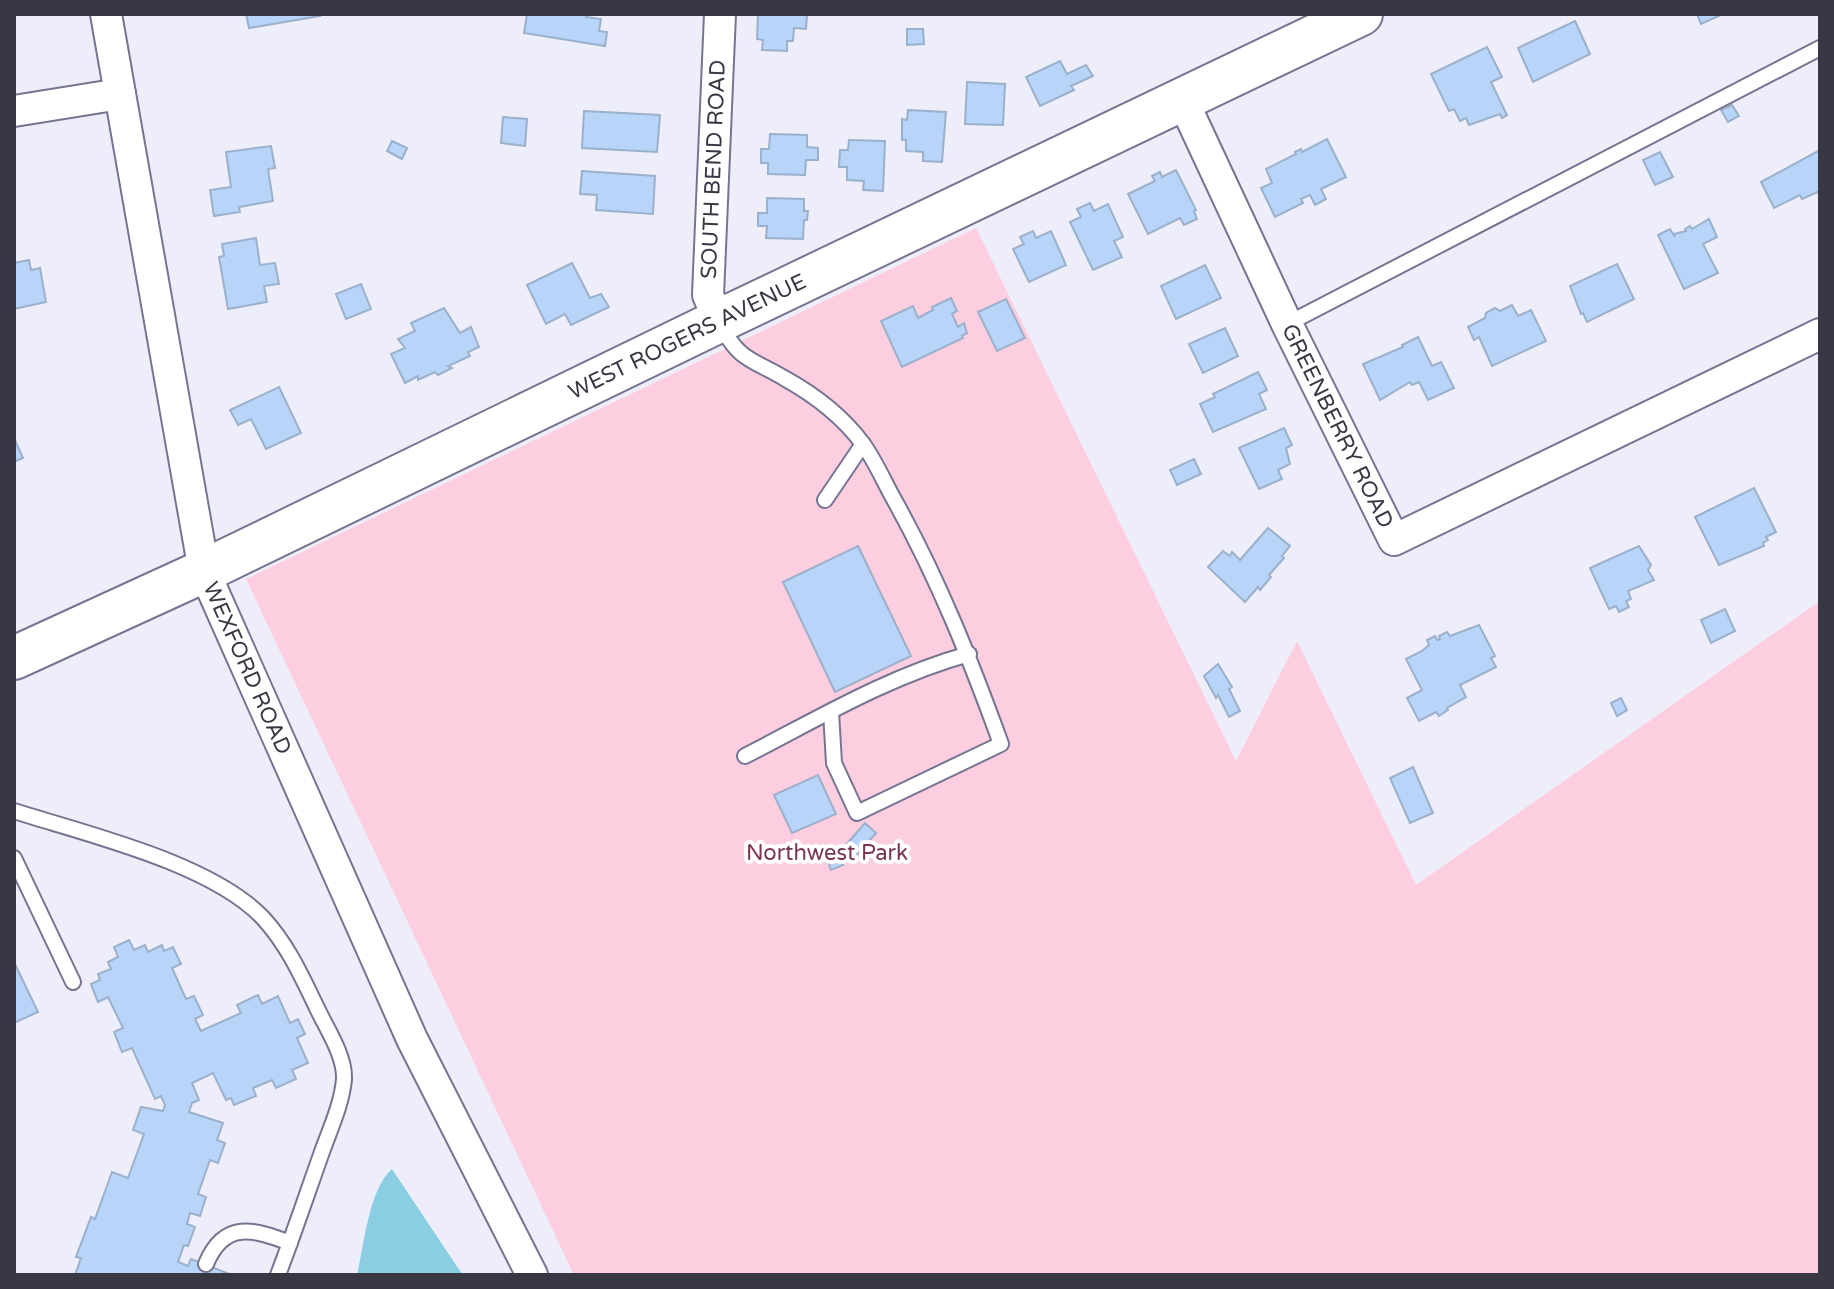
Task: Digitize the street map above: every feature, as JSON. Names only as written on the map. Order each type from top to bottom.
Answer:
[{"type":"street","name":"WEXFORD ROAD","points":[[106,14],[204,571],[412,1039],[532,1275]]},
{"type":"street","name":"SOUTH BEND ROAD","points":[[719,321],[708,295],[720,14]]},
{"type":"street","name":"WEST ROGERS AVENUE","points":[[14,658],[204,571],[1361,14]]},
{"type":"street","points":[[14,111],[120,94]]},
{"type":"street","name":"GREENBERRY ROAD","points":[[1183,101],[1287,324],[1394,540],[1820,334]]},
{"type":"lane","points":[[1287,324],[1820,48]]},
{"type":"lane","points":[[719,321],[744,358],[783,377],[822,402],[863,444],[935,579],[969,654],[1001,744],[857,813],[834,763],[830,742],[831,712]]},
{"type":"lane","points":[[825,500],[863,444]]},
{"type":"lane","points":[[745,756],[852,699],[932,664],[969,654]]},
{"type":"lane","points":[[14,811],[157,857],[209,879],[239,897],[262,917],[298,969],[340,1057],[344,1075],[338,1107],[278,1275]]},
{"type":"lane","points":[[14,858],[73,982]]},
{"type":"lane","points":[[206,1264],[212,1248],[236,1231],[258,1231],[290,1243]]},
{"type":"green space","name":"Northwest Park","points":[[976,228],[1236,761],[1297,641],[1416,885],[1820,601],[1820,1275],[574,1275],[246,579]]},
{"type":"water","points":[[392,1169],[463,1275],[357,1275],[373,1203],[384,1178]]},
{"type":"building","points":[[246,14],[319,14],[320,16],[249,28]]},
{"type":"building","points":[[527,14],[587,14],[586,17],[601,19],[599,31],[607,32],[605,46],[524,33]]},
{"type":"building","points":[[758,14],[807,15],[806,29],[794,28],[793,41],[787,41],[787,51],[762,50],[763,40],[757,39]]},
{"type":"building","points":[[1697,14],[1723,14],[1701,24]]},
{"type":"building","points":[[1575,21],[1590,54],[1533,82],[1518,48]]},
{"type":"building","points":[[907,29],[923,29],[924,44],[907,45]]},
{"type":"building","points":[[1487,47],[1502,77],[1491,82],[1507,115],[1502,118],[1500,114],[1469,125],[1466,118],[1460,121],[1454,109],[1449,111],[1431,74]]},
{"type":"building","points":[[1060,61],[1067,74],[1086,65],[1093,76],[1071,86],[1074,90],[1040,106],[1026,77]]},
{"type":"building","points":[[967,82],[1005,84],[1003,125],[965,124]]},
{"type":"building","points":[[1732,105],[1739,116],[1728,122],[1721,110]]},
{"type":"building","points":[[908,110],[946,112],[942,162],[923,161],[923,152],[906,151],[906,140],[902,140],[902,119],[907,120]]},
{"type":"building","points":[[584,111],[660,115],[657,152],[582,148]]},
{"type":"building","points":[[503,117],[527,119],[525,146],[501,143]]},
{"type":"building","points":[[770,134],[807,135],[807,147],[818,148],[818,160],[806,160],[805,175],[768,174],[768,163],[761,163],[761,149],[769,149]]},
{"type":"building","points":[[1327,139],[1346,177],[1321,189],[1326,199],[1315,205],[1310,195],[1301,199],[1303,203],[1275,217],[1261,188],[1272,183],[1266,169],[1301,149],[1302,152]]},
{"type":"building","points":[[849,140],[885,141],[883,191],[863,190],[864,181],[847,180],[847,167],[839,167],[840,150],[848,150]]},
{"type":"building","points":[[392,141],[407,148],[402,159],[387,151]]},
{"type":"building","points":[[271,146],[275,168],[268,169],[273,201],[239,207],[240,212],[214,216],[210,190],[231,187],[226,152]]},
{"type":"building","points":[[1820,150],[1820,191],[1802,199],[1800,195],[1774,208],[1761,182]]},
{"type":"building","points":[[1660,152],[1673,177],[1655,185],[1643,160]]},
{"type":"building","points":[[1176,170],[1196,210],[1197,219],[1184,225],[1180,218],[1148,234],[1128,194],[1155,181],[1152,176],[1160,172],[1162,177]]},
{"type":"building","points":[[582,171],[655,176],[653,214],[596,210],[597,195],[580,194]]},
{"type":"building","points":[[767,198],[804,199],[804,211],[808,211],[803,239],[766,238],[767,226],[758,226],[758,213],[767,213]]},
{"type":"building","points":[[1090,203],[1094,211],[1108,204],[1123,237],[1114,241],[1122,257],[1093,270],[1070,222],[1081,217],[1077,209]]},
{"type":"building","points":[[1709,219],[1717,237],[1703,244],[1718,273],[1684,289],[1658,235],[1670,229],[1675,237],[1674,234],[1686,231],[1690,226],[1692,229]]},
{"type":"building","points":[[1033,231],[1036,238],[1051,231],[1066,265],[1029,282],[1013,249],[1024,244],[1020,237]]},
{"type":"building","points":[[256,238],[260,265],[275,263],[279,284],[264,286],[267,302],[228,309],[219,257],[224,256],[222,244]]},
{"type":"building","points":[[29,260],[31,270],[40,268],[46,302],[14,309],[14,263]]},
{"type":"building","points":[[572,263],[590,298],[601,294],[609,307],[571,325],[565,314],[546,324],[527,285]]},
{"type":"building","points":[[1617,264],[1634,299],[1587,322],[1570,286]]},
{"type":"building","points":[[1205,265],[1221,298],[1176,319],[1161,286]]},
{"type":"building","points":[[361,284],[371,309],[346,319],[336,294]]},
{"type":"building","points":[[951,298],[957,311],[952,314],[958,327],[964,323],[967,333],[963,338],[902,367],[881,321],[913,306],[918,318]]},
{"type":"building","points":[[1006,299],[1025,338],[997,351],[978,312]]},
{"type":"building","points":[[1512,305],[1518,316],[1531,310],[1546,341],[1492,366],[1479,337],[1474,340],[1468,327],[1485,318],[1486,313],[1495,308],[1500,311]]},
{"type":"building","points":[[444,308],[460,333],[471,327],[479,347],[438,375],[435,372],[418,380],[418,376],[405,383],[391,354],[405,348],[398,339],[415,331],[411,323]]},
{"type":"building","points":[[1225,328],[1238,356],[1203,373],[1189,344]]},
{"type":"building","points":[[1418,337],[1432,366],[1441,362],[1454,388],[1428,400],[1419,382],[1412,385],[1410,382],[1380,400],[1363,364]]},
{"type":"building","points":[[1258,372],[1267,390],[1259,394],[1266,409],[1213,432],[1200,404],[1215,397],[1213,394]]},
{"type":"building","points":[[279,387],[301,433],[266,449],[251,419],[238,425],[230,410]]},
{"type":"building","points":[[1284,428],[1292,445],[1286,448],[1290,464],[1278,470],[1282,479],[1259,489],[1239,448]]},
{"type":"building","points":[[14,438],[23,458],[14,462]]},
{"type":"building","points":[[1194,459],[1201,474],[1177,485],[1170,470]]},
{"type":"building","points":[[1754,488],[1776,532],[1766,537],[1768,540],[1763,543],[1764,546],[1719,565],[1695,517]]},
{"type":"building","points":[[1268,528],[1290,546],[1269,575],[1271,577],[1245,602],[1208,567],[1223,551],[1230,556],[1232,552],[1240,560]]},
{"type":"building","points":[[858,546],[911,656],[835,692],[783,582]]},
{"type":"building","points":[[1639,546],[1651,565],[1648,570],[1654,580],[1628,591],[1631,599],[1626,601],[1629,607],[1619,612],[1616,606],[1609,609],[1590,568]]},
{"type":"building","points":[[1725,609],[1735,631],[1711,643],[1701,620]]},
{"type":"building","points":[[1479,625],[1495,656],[1491,658],[1496,667],[1460,685],[1466,697],[1448,710],[1439,716],[1436,712],[1419,721],[1407,698],[1422,690],[1406,659],[1422,651],[1429,645],[1427,640],[1435,636],[1437,640],[1447,632],[1450,636]]},
{"type":"building","points":[[1218,664],[1232,687],[1229,689],[1240,711],[1229,717],[1204,676]]},
{"type":"building","points":[[1621,698],[1627,710],[1617,716],[1611,703]]},
{"type":"building","points":[[1413,767],[1433,813],[1410,823],[1390,778]]},
{"type":"building","points":[[818,775],[836,814],[792,833],[774,795]]},
{"type":"building","points":[[865,823],[876,833],[857,855],[846,845]]},
{"type":"building","points":[[839,853],[843,865],[831,870],[827,858]]},
{"type":"building","points":[[129,940],[134,950],[145,945],[148,952],[162,945],[164,951],[173,947],[181,964],[172,968],[186,999],[194,996],[203,1015],[195,1019],[201,1031],[241,1013],[237,1005],[258,995],[262,1004],[278,996],[290,1023],[298,1019],[305,1034],[297,1038],[308,1063],[292,1070],[296,1079],[276,1088],[272,1080],[253,1088],[256,1096],[234,1105],[231,1098],[226,1100],[213,1073],[192,1083],[199,1100],[192,1103],[189,1112],[223,1123],[217,1140],[225,1143],[218,1163],[210,1160],[198,1194],[206,1197],[200,1216],[190,1213],[187,1224],[195,1227],[178,1262],[188,1266],[191,1259],[232,1275],[75,1275],[81,1258],[76,1257],[91,1217],[95,1219],[112,1172],[128,1178],[144,1134],[133,1130],[141,1107],[163,1111],[165,1105],[161,1096],[155,1099],[132,1048],[122,1052],[114,1032],[123,1028],[108,997],[98,1002],[91,984],[100,980],[98,974],[111,969],[108,962],[118,957],[114,947]]},
{"type":"building","points":[[14,962],[38,1012],[14,1023]]}]
